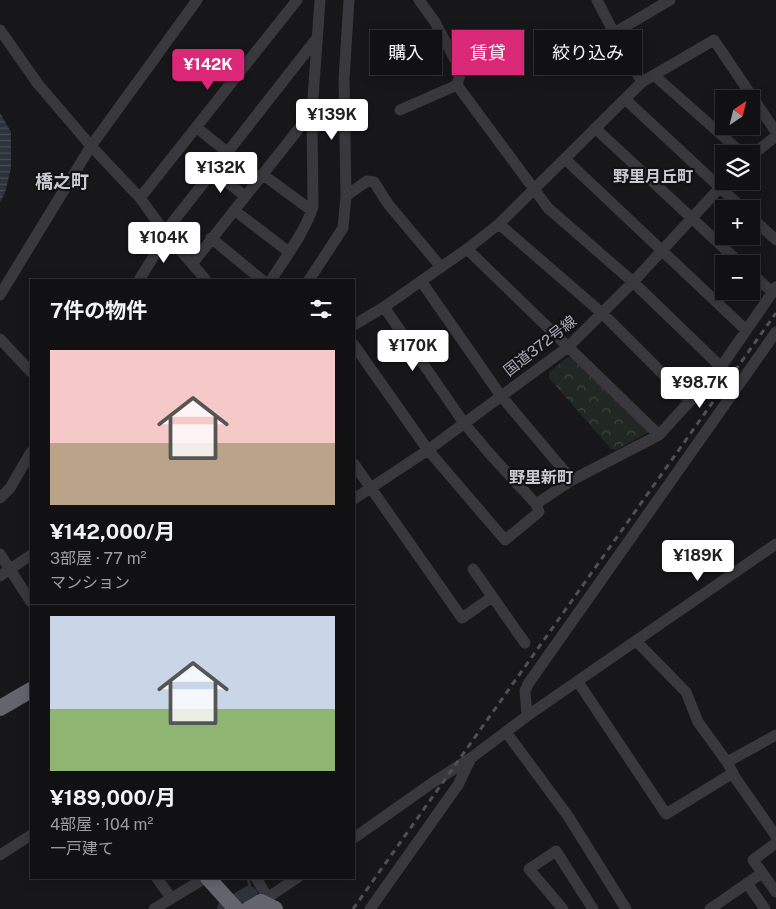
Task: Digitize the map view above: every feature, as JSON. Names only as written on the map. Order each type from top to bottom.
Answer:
[{"type":"highway","points":[[0,708],[30,691]]},
{"type":"highway","points":[[207,879],[223,895],[254,906]]},
{"type":"street","points":[[0,295],[90,146],[197,0]]},
{"type":"street","points":[[140,198],[297,0]]},
{"type":"street","points":[[272,279],[289,252],[311,210],[312,112],[320,0]]},
{"type":"street","points":[[310,279],[342,228],[346,196],[344,79],[349,0]]},
{"type":"street","points":[[419,0],[435,22],[461,71],[457,85]]},
{"type":"street","points":[[597,0],[612,30]]},
{"type":"street","points":[[619,30],[670,0]]},
{"type":"street","points":[[0,30],[38,84],[90,146],[140,198],[166,233],[205,279]]},
{"type":"street","points":[[140,279],[166,233],[317,38]]},
{"type":"street","points":[[355,324],[384,307],[467,249],[499,224],[642,82],[714,40],[776,134],[760,148]]},
{"type":"street","points":[[638,75],[642,82]]},
{"type":"street","points":[[655,76],[733,145]]},
{"type":"street","points":[[400,110],[457,85]]},
{"type":"street","points":[[457,85],[548,208],[634,282],[721,367]]},
{"type":"street","points":[[624,99],[715,177]]},
{"type":"street","points":[[192,264],[312,112]]},
{"type":"street","points":[[196,127],[228,152]]},
{"type":"street","points":[[595,128],[731,255]]},
{"type":"street","points":[[565,159],[746,330]]},
{"type":"street","points":[[213,171],[244,196]]},
{"type":"street","points":[[262,174],[311,210]]},
{"type":"street","points":[[346,196],[367,181],[374,182],[388,204],[441,267]]},
{"type":"street","name":"国道372号線","points":[[355,498],[428,450],[568,347],[634,282],[718,190]]},
{"type":"street","points":[[728,190],[736,200]]},
{"type":"street","points":[[234,210],[289,252]]},
{"type":"street","points":[[499,224],[602,314],[690,401]]},
{"type":"street","points":[[760,225],[776,240]]},
{"type":"street","points":[[211,238],[261,279]]},
{"type":"street","points":[[467,249],[659,435]]},
{"type":"street","points":[[536,504],[572,480],[659,435],[721,367],[774,290],[760,280]]},
{"type":"street","points":[[421,281],[500,396],[572,480]]},
{"type":"street","points":[[355,345],[428,450],[505,540],[539,512],[536,504],[464,423],[384,307]]},
{"type":"street","points":[[527,716],[525,691],[528,684],[776,332]]},
{"type":"street","points":[[0,339],[30,371]]},
{"type":"street","points":[[0,498],[10,488],[30,454]]},
{"type":"street","points":[[355,465],[462,618],[492,597]]},
{"type":"street","points":[[355,837],[776,544]]},
{"type":"street","points":[[0,554],[5,573],[30,601]]},
{"type":"street","points":[[5,573],[30,556]]},
{"type":"street","points":[[473,570],[525,643]]},
{"type":"street","points":[[636,641],[686,692],[698,722],[728,762],[733,773],[776,836]]},
{"type":"street","points":[[578,682],[666,814],[733,773]]},
{"type":"street","points":[[506,732],[568,816],[626,909]]},
{"type":"street","points":[[728,762],[776,735]]},
{"type":"street","points":[[370,909],[458,785],[471,758]]},
{"type":"street","points":[[0,855],[30,836]]},
{"type":"street","points":[[776,843],[753,860],[776,892]]},
{"type":"street","points":[[563,909],[529,869],[556,851],[593,909]]},
{"type":"street","points":[[710,909],[762,873]]},
{"type":"street","points":[[158,879],[171,898]]},
{"type":"street","points":[[154,909],[204,879]]},
{"type":"street","points":[[254,906],[256,879]]},
{"type":"street","points":[[254,906],[295,879]]},
{"type":"street","points":[[748,883],[765,909]]},
{"type":"green space","points":[[568,357],[575,358],[649,432],[616,450],[611,449],[549,378],[549,372]]},
{"type":"shaded area","points":[[0,113],[11,132],[11,168],[5,193],[0,202]]},
{"type":"waterway","points":[[248,879],[249,895]]},
{"type":"waterway","points":[[226,909],[249,895]]},
{"type":"railway","points":[[353,909],[776,313]]},
{"type":"district","name":"野里月丘町","points":[[653,176]]},
{"type":"district","name":"橋之町","points":[[62,182]]},
{"type":"district","name":"野里新町","points":[[541,477]]}]
